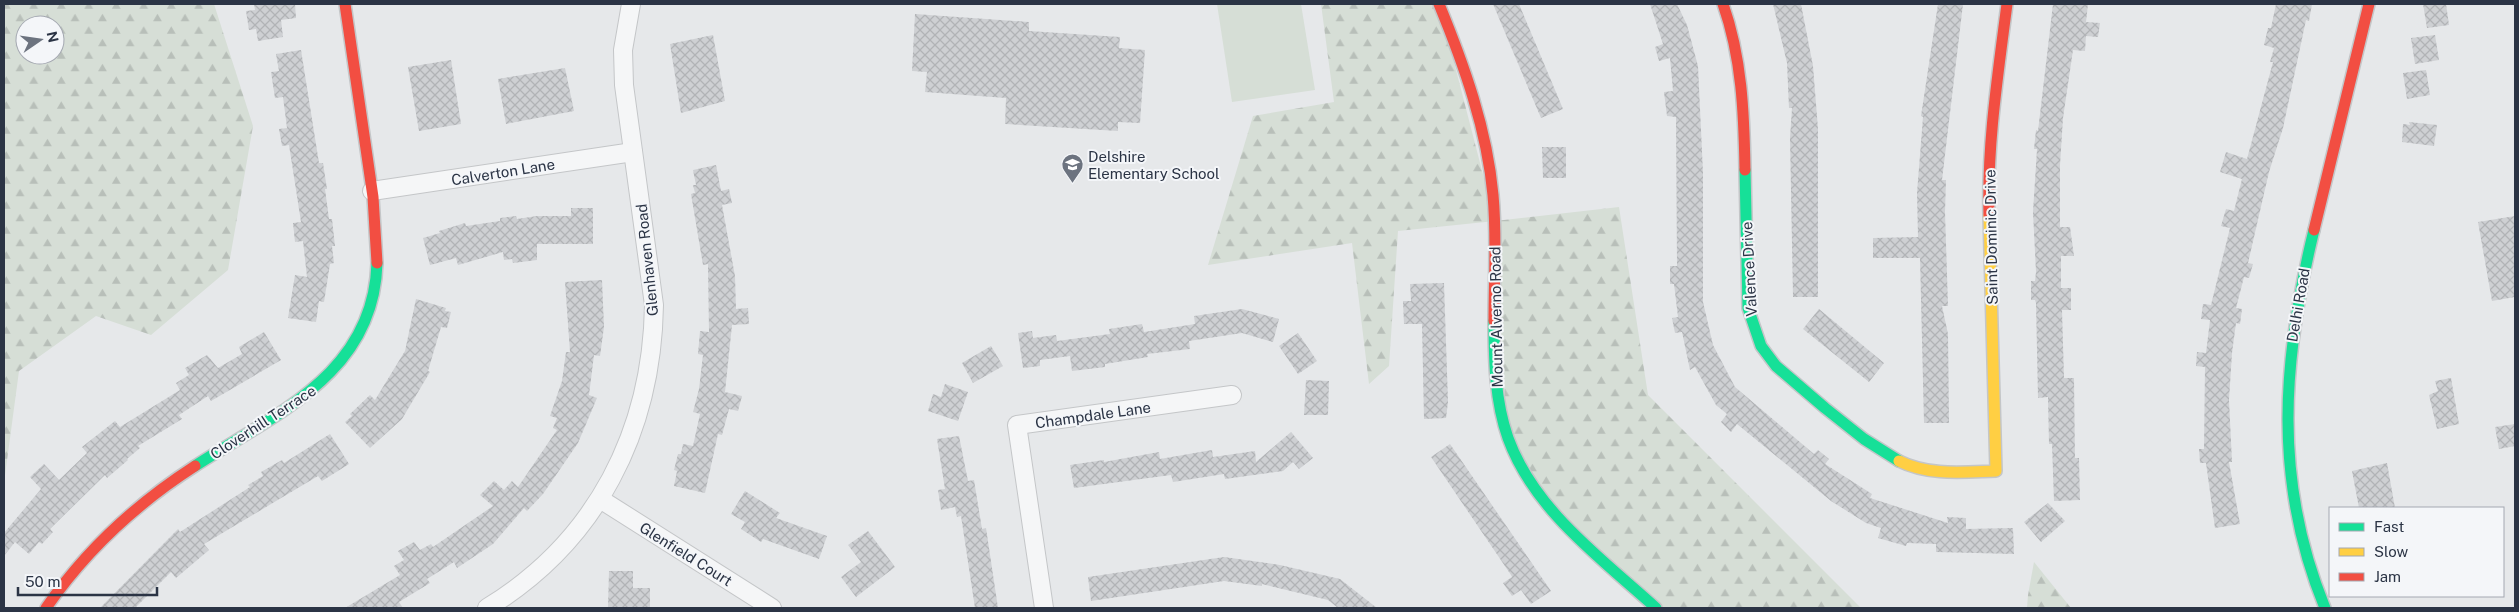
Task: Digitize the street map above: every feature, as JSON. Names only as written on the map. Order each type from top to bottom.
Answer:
[{"type":"street","name":"Cloverhill Terrace","points":[[46,608],[80,564],[109,533],[148,498],[191,468],[305,398],[326,380],[343,361],[356,340],[367,317],[374,292],[377,250],[372,191],[345,4]]},
{"type":"street","name":"Glenhaven Road","points":[[488,608],[506,597],[546,565],[564,547],[600,499],[621,462],[637,422],[648,382],[654,340],[654,305],[624,85],[623,50],[630,4]]},
{"type":"street","name":"Mount Alverno Road","points":[[1439,4],[1464,62],[1483,126],[1495,221],[1494,367],[1498,402],[1507,435],[1530,482],[1556,516],[1656,608]]},
{"type":"street","name":"Valence Drive","points":[[1723,4],[1734,38],[1744,99],[1748,308],[1754,332],[1765,353],[1776,366],[1874,446],[1903,463],[1943,472],[1996,472]]},
{"type":"street","name":"Saint Dominic Drive","points":[[1996,472],[1988,178],[1993,110],[2007,4]]},
{"type":"street","name":"Delhi Road","points":[[2325,608],[2304,550],[2292,492],[2288,441],[2288,381],[2291,339],[2300,288],[2369,4]]},
{"type":"street","name":"Calverton Lane","points":[[372,191],[633,152]]},
{"type":"street","name":"Champdale Lane","points":[[1044,608],[1017,426],[1232,395]]},
{"type":"street","name":"Glenfield Court","points":[[600,499],[772,608]]},
{"type":"green space","points":[[4,4],[214,4],[253,126],[228,270],[151,335],[96,316],[19,371],[4,483]]},
{"type":"green space","points":[[1217,4],[1301,4],[1315,90],[1232,102]]},
{"type":"green space","points":[[1321,4],[1439,4],[1495,221],[1398,231],[1389,366],[1369,384],[1352,243],[1208,265],[1253,116],[1334,102]]},
{"type":"green space","points":[[1619,207],[1648,395],[1861,608],[1656,608],[1557,516],[1507,435],[1495,221]]},
{"type":"green space","points":[[2034,562],[2071,608],[2027,608]]},
{"type":"building","points":[[254,4],[295,4],[296,18],[281,20],[283,37],[258,41],[256,29],[249,30],[246,11],[255,10]]},
{"type":"building","points":[[1493,4],[1519,4],[1563,109],[1541,118]]},
{"type":"building","points":[[1650,4],[1677,4],[1687,25],[1698,66],[1703,173],[1703,302],[1713,345],[1735,387],[1814,454],[1818,450],[1829,459],[1825,464],[1872,494],[1870,498],[1948,523],[1947,517],[1966,518],[1966,529],[2013,528],[2014,554],[1936,552],[1936,544],[1907,543],[1906,546],[1878,538],[1881,528],[1866,523],[1831,501],[1737,424],[1731,432],[1721,422],[1727,414],[1716,405],[1695,367],[1690,370],[1682,332],[1675,333],[1672,318],[1678,317],[1674,284],[1670,284],[1670,266],[1677,266],[1676,117],[1667,116],[1664,92],[1673,91],[1670,58],[1659,61],[1655,47],[1663,44]]},
{"type":"building","points":[[1773,4],[1801,4],[1813,66],[1818,129],[1818,297],[1793,297],[1790,138],[1792,108],[1789,108],[1787,63]]},
{"type":"building","points":[[1938,4],[1963,4],[1942,180],[1946,180],[1945,212],[1948,306],[1942,306],[1948,334],[1949,423],[1924,423],[1920,258],[1873,258],[1873,238],[1918,237],[1917,193],[1923,117],[1921,116]]},
{"type":"building","points":[[2053,4],[2088,4],[2086,22],[2100,23],[2098,37],[2086,36],[2085,51],[2073,50],[2063,118],[2060,165],[2060,227],[2070,227],[2074,256],[2061,256],[2061,288],[2071,288],[2071,310],[2062,310],[2064,378],[2074,378],[2075,458],[2079,458],[2080,500],[2054,501],[2052,444],[2049,444],[2048,397],[2038,398],[2036,303],[2035,300],[2031,300],[2031,281],[2035,281],[2036,272],[2033,212],[2037,149],[2034,149],[2036,130],[2038,131]]},
{"type":"building","points":[[2276,4],[2312,4],[2309,21],[2306,20],[2283,128],[2269,172],[2248,263],[2253,264],[2249,278],[2244,277],[2236,308],[2242,309],[2240,324],[2236,323],[2232,353],[2229,400],[2232,462],[2229,462],[2240,524],[2215,528],[2206,463],[2200,463],[2199,449],[2204,449],[2205,367],[2196,366],[2197,352],[2206,353],[2210,320],[2201,319],[2203,304],[2211,305],[2230,228],[2221,226],[2226,209],[2234,211],[2242,179],[2220,172],[2226,152],[2247,159],[2273,62],[2270,62],[2274,48],[2264,45],[2268,28],[2271,28]]},
{"type":"building","points":[[2423,4],[2446,4],[2449,25],[2427,28]]},
{"type":"building","points":[[915,14],[1029,22],[1029,31],[1120,37],[1119,48],[1145,50],[1140,123],[1118,122],[1118,131],[1005,124],[1006,98],[925,92],[927,72],[912,71]]},
{"type":"building","points":[[713,35],[725,101],[681,113],[670,44]]},
{"type":"building","points":[[2435,35],[2439,60],[2415,64],[2411,38]]},
{"type":"building","points":[[301,50],[319,163],[323,163],[329,219],[332,219],[335,246],[332,246],[334,263],[330,264],[324,302],[319,301],[316,322],[288,318],[295,275],[307,277],[303,241],[295,242],[293,223],[301,222],[289,145],[282,146],[279,129],[287,128],[283,97],[275,98],[271,72],[279,71],[276,54]]},
{"type":"building","points":[[451,60],[461,124],[419,131],[408,67]]},
{"type":"building","points":[[565,68],[574,111],[506,124],[498,79]]},
{"type":"building","points":[[2426,70],[2430,95],[2407,99],[2403,73]]},
{"type":"building","points":[[2409,122],[2437,125],[2434,146],[2402,142],[2403,124],[2410,125]]},
{"type":"building","points":[[1542,147],[1566,147],[1566,178],[1543,178]]},
{"type":"building","points":[[716,165],[721,191],[729,189],[732,203],[722,205],[735,276],[736,309],[748,308],[749,324],[732,325],[725,392],[742,396],[738,411],[729,409],[722,435],[718,434],[705,493],[674,486],[677,471],[674,470],[683,444],[693,446],[700,414],[693,412],[699,389],[703,355],[698,354],[700,331],[709,332],[708,264],[703,265],[691,194],[695,193],[693,185],[696,185],[693,170]]},
{"type":"building","points":[[571,208],[593,208],[593,244],[537,244],[537,260],[513,263],[512,259],[504,260],[503,252],[458,265],[456,258],[430,265],[423,238],[440,233],[439,231],[465,223],[466,226],[500,221],[500,218],[516,216],[517,219],[537,216],[571,216]]},
{"type":"building","points":[[2515,216],[2515,297],[2492,301],[2478,222]]},
{"type":"building","points":[[602,280],[604,327],[600,356],[594,355],[589,395],[597,398],[578,443],[543,494],[527,511],[524,508],[493,544],[457,568],[454,562],[427,579],[430,583],[399,602],[403,608],[345,608],[400,575],[394,566],[404,560],[398,551],[414,542],[420,550],[431,544],[433,547],[493,506],[480,495],[494,481],[504,490],[512,481],[518,487],[557,430],[553,428],[557,418],[550,416],[562,381],[566,352],[570,352],[565,282]]},
{"type":"building","points":[[1444,283],[1448,402],[1446,418],[1424,419],[1422,324],[1404,324],[1403,301],[1411,301],[1410,284]]},
{"type":"building","points":[[416,299],[446,308],[445,311],[451,312],[447,328],[441,327],[428,371],[430,372],[402,419],[370,448],[345,422],[352,416],[350,414],[370,395],[375,400],[405,351]]},
{"type":"building","points":[[1242,309],[1279,319],[1273,342],[1242,333],[1189,341],[1190,349],[1147,354],[1148,357],[1105,364],[1105,367],[1072,371],[1070,356],[1040,360],[1040,366],[1023,368],[1018,333],[1032,331],[1033,338],[1056,335],[1057,341],[1110,334],[1109,329],[1142,324],[1144,332],[1195,324],[1194,316]]},
{"type":"building","points":[[1819,309],[1884,363],[1869,382],[1803,329]]},
{"type":"building","points":[[264,332],[281,360],[211,401],[208,396],[179,415],[182,419],[138,446],[140,448],[128,460],[107,478],[105,475],[50,529],[53,532],[42,544],[39,542],[29,554],[15,542],[4,556],[4,533],[41,489],[30,477],[44,464],[59,480],[87,453],[82,447],[115,421],[120,427],[180,390],[176,383],[189,375],[185,368],[207,355],[218,368],[242,354],[239,347]]},
{"type":"building","points":[[1298,333],[1317,361],[1298,374],[1279,346]]},
{"type":"building","points":[[991,346],[1003,366],[973,383],[962,363]]},
{"type":"building","points":[[2451,378],[2459,424],[2437,429],[2429,395],[2438,391],[2435,381]]},
{"type":"building","points":[[1306,380],[1329,381],[1328,415],[1304,415]]},
{"type":"building","points":[[945,384],[968,392],[958,421],[928,411],[933,394],[941,397]]},
{"type":"building","points":[[2515,424],[2515,446],[2499,449],[2495,427]]},
{"type":"building","points":[[1291,432],[1313,458],[1299,469],[1293,462],[1283,471],[1225,479],[1224,474],[1173,482],[1171,475],[1074,488],[1070,465],[1104,460],[1104,462],[1159,452],[1160,459],[1212,450],[1213,457],[1255,451],[1256,462]]},
{"type":"building","points":[[330,434],[349,464],[322,481],[318,476],[204,544],[209,550],[176,578],[171,572],[135,608],[100,608],[178,529],[180,532],[250,487],[248,485],[263,476],[261,472],[282,460],[284,463]]},
{"type":"building","points":[[959,436],[968,481],[974,480],[982,529],[986,528],[998,608],[975,608],[961,516],[957,517],[955,507],[941,510],[938,490],[945,489],[937,439]]},
{"type":"building","points":[[1450,444],[1551,591],[1531,604],[1521,590],[1512,596],[1503,583],[1512,577],[1511,575],[1431,457]]},
{"type":"building","points":[[2387,463],[2395,507],[2359,507],[2352,471]]},
{"type":"building","points":[[745,491],[780,513],[776,518],[827,536],[819,559],[763,539],[761,542],[741,529],[745,522],[731,514]]},
{"type":"building","points":[[2048,503],[2065,521],[2041,542],[2024,522]]},
{"type":"building","points":[[868,531],[895,567],[856,597],[841,577],[861,562],[848,545]]},
{"type":"building","points":[[1224,557],[1280,565],[1340,579],[1377,608],[1338,608],[1328,600],[1262,584],[1262,586],[1224,581],[1091,601],[1088,577]]},
{"type":"building","points":[[609,571],[633,571],[633,588],[650,588],[650,608],[608,608]]},
{"type":"traffic: fast","points":[[1745,170],[1748,308],[1761,346],[1776,366],[1825,408],[1864,439],[1899,461]]},
{"type":"traffic: fast","points":[[2314,230],[2295,326],[2288,421],[2290,467],[2297,514],[2308,561],[2325,608]]},
{"type":"traffic: fast","points":[[195,466],[287,408],[315,387],[339,362],[359,334],[372,301],[377,263]]},
{"type":"traffic: fast","points":[[1494,321],[1495,366],[1500,410],[1508,438],[1520,464],[1534,488],[1571,531],[1656,608]]},
{"type":"traffic: slow","points":[[1899,461],[1910,466],[1934,471],[1996,471],[1989,215]]},
{"type":"traffic: jam","points":[[345,4],[373,197],[377,263]]},
{"type":"traffic: jam","points":[[1439,4],[1473,98],[1486,146],[1495,226],[1494,321]]},
{"type":"traffic: jam","points":[[1723,4],[1734,45],[1741,86],[1745,170]]},
{"type":"traffic: jam","points":[[1989,215],[1991,135],[2007,4]]},
{"type":"traffic: jam","points":[[2314,230],[2369,4]]},
{"type":"traffic: jam","points":[[46,608],[78,567],[113,530],[152,496],[195,466]]},
{"type":"place","name":"Delshire Elementary School","points":[[1072,184]]}]
